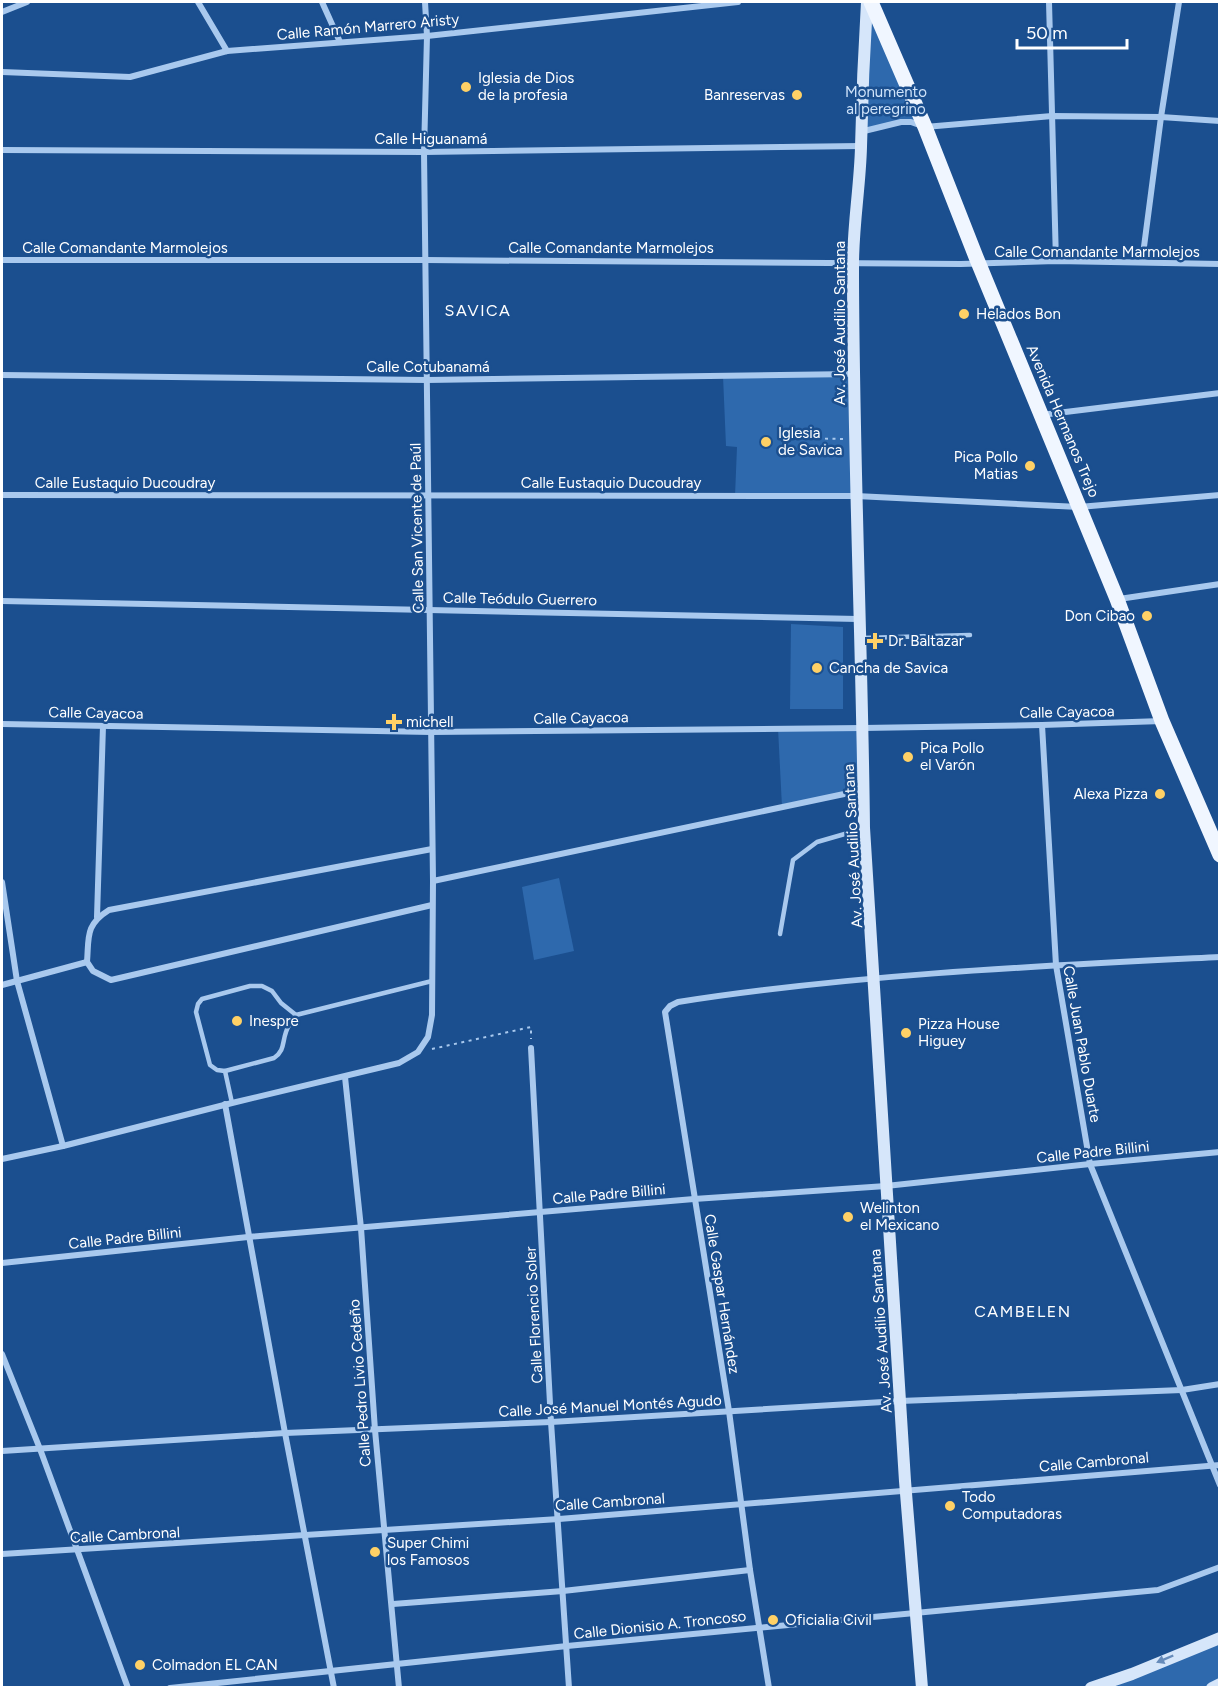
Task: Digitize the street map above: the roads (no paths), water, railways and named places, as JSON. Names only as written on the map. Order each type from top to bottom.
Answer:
[{"type":"main road","name":"Avenida Hermanos Trejo","points":[[869,2],[926,127],[978,264],[1117,600],[1162,721],[1219,851]]},
{"type":"main road","name":"Av. José Audilio Santana","points":[[869,2],[853,261],[858,619],[863,728],[864,828],[905,1490],[922,1688]]},
{"type":"main road","points":[[1091,1688],[1220,1638]]},
{"type":"main road","points":[[1212,1688],[1220,1684]]},
{"type":"street","points":[[2,12],[27,2]]},
{"type":"street","points":[[198,2],[226,51]]},
{"type":"street","points":[[322,2],[340,42]]},
{"type":"street","name":"Calle San Vicente de Paúl","points":[[345,1077],[399,1063],[418,1052],[428,1037],[432,1015],[433,881],[423,152],[427,36],[425,2]]},
{"type":"street","name":"Calle Ramón Marrero Aristy","points":[[2,72],[130,77],[226,51],[427,36],[738,2]]},
{"type":"street","points":[[1049,2],[1056,261]]},
{"type":"street","points":[[1142,262],[1179,2]]},
{"type":"street","points":[[860,132],[901,122],[911,122],[926,127],[1052,116],[1220,120]]},
{"type":"street","name":"Calle Higuanamá","points":[[2,150],[423,152],[861,146]]},
{"type":"street","name":"Calle Comandante Marmolejos","points":[[2,260],[853,261],[978,264],[1056,261],[1220,264]]},
{"type":"street","name":"Calle Cotubanamá","points":[[2,375],[427,380],[854,374]]},
{"type":"street","points":[[1041,415],[1220,393]]},
{"type":"street","name":"Calle Eustaquio Ducoudray","points":[[2,495],[856,496],[1079,507],[1220,495]]},
{"type":"street","points":[[1117,600],[1220,584]]},
{"type":"street","name":"Calle Teódulo Guerrero","points":[[2,601],[858,619]]},
{"type":"street","name":"Calle Cayacoa","points":[[2,724],[431,732],[863,728],[1162,721]]},
{"type":"street","name":"Calle Juan Pablo Duarte","points":[[1042,725],[1056,965],[1090,1164],[1220,1485]]},
{"type":"street","points":[[97,917],[102,726]]},
{"type":"street","points":[[433,881],[864,790]]},
{"type":"street","points":[[432,849],[109,910],[97,917],[89,930],[87,962],[93,971],[111,981],[432,905]]},
{"type":"street","points":[[2,882],[17,981],[63,1146]]},
{"type":"street","points":[[874,978],[1056,965],[1220,957]]},
{"type":"street","points":[[2,985],[87,962]]},
{"type":"street","name":"Calle Gaspar Hernández","points":[[769,1688],[750,1570],[729,1411],[665,1012],[678,1002],[743,992],[874,978]]},
{"type":"street","name":"Calle Florencio Soler","points":[[531,1048],[551,1422],[569,1688]]},
{"type":"street","points":[[2,1159],[63,1146],[228,1103],[345,1077]]},
{"type":"street","name":"Calle Pedro Livio Cedeño","points":[[345,1077],[361,1228],[375,1430],[393,1604],[399,1688]]},
{"type":"street","points":[[228,1103],[248,1237],[334,1688]]},
{"type":"street","name":"Calle Padre Billini","points":[[2,1263],[248,1237],[694,1199],[886,1186],[1220,1152]]},
{"type":"street","points":[[2,1354],[40,1449],[128,1688]]},
{"type":"street","name":"Calle José Manuel Montés Agudo","points":[[2,1451],[285,1433],[551,1422],[900,1401],[1182,1390],[1220,1384]]},
{"type":"street","name":"Calle Cambronal","points":[[2,1554],[559,1519],[1220,1465]]},
{"type":"street","name":"Calle Dionisio A. Troncoso","points":[[170,1688],[567,1646],[1158,1590],[1220,1567]]},
{"type":"street","points":[[393,1604],[563,1591],[750,1570]]},
{"type":"lane","points":[[859,638],[970,634]]},
{"type":"lane","points":[[780,934],[793,860],[817,842],[864,828]]},
{"type":"lane","points":[[296,1015],[281,1003],[272,991],[262,986],[250,986],[202,999],[196,1012],[210,1065],[217,1070],[225,1071],[274,1058],[284,1047],[285,1033],[296,1015],[432,981]]},
{"type":"lane","points":[[225,1071],[228,1103]]},
{"type":"place","name":"Iglesia de Dios de la profesia","points":[[466,87]]},
{"type":"place","name":"Banreservas","points":[[797,95]]},
{"type":"place","name":"Helados Bon","points":[[964,314]]},
{"type":"place","name":"Iglesia de Savica","points":[[766,442]]},
{"type":"place","name":"Pica Pollo Matias","points":[[1030,466]]},
{"type":"place","name":"Don Cibao","points":[[1147,616]]},
{"type":"place","name":"Dr. Baltazar","points":[[875,641]]},
{"type":"place","name":"Cancha de Savica","points":[[817,668]]},
{"type":"place","name":"michell","points":[[394,722]]},
{"type":"place","name":"Pica Pollo el Varón","points":[[908,757]]},
{"type":"place","name":"Alexa Pizza","points":[[1160,794]]},
{"type":"place","name":"Inespre","points":[[237,1021]]},
{"type":"place","name":"Pizza House Higuey","points":[[906,1033]]},
{"type":"place","name":"Welinton el Mexicano","points":[[848,1217]]},
{"type":"place","name":"Todo Computadoras","points":[[950,1506]]},
{"type":"place","name":"Super Chimi los Famosos","points":[[375,1552]]},
{"type":"place","name":"Oficialia Civil","points":[[773,1620]]},
{"type":"place","name":"Colmadon EL CAN","points":[[140,1665]]},
{"type":"district","name":"SAVICA","points":[[478,310]]},
{"type":"district","name":"CAMBELEN","points":[[1023,1311]]},
{"type":"park label","name":"Monumento al peregrino","points":[[886,100]]}]
